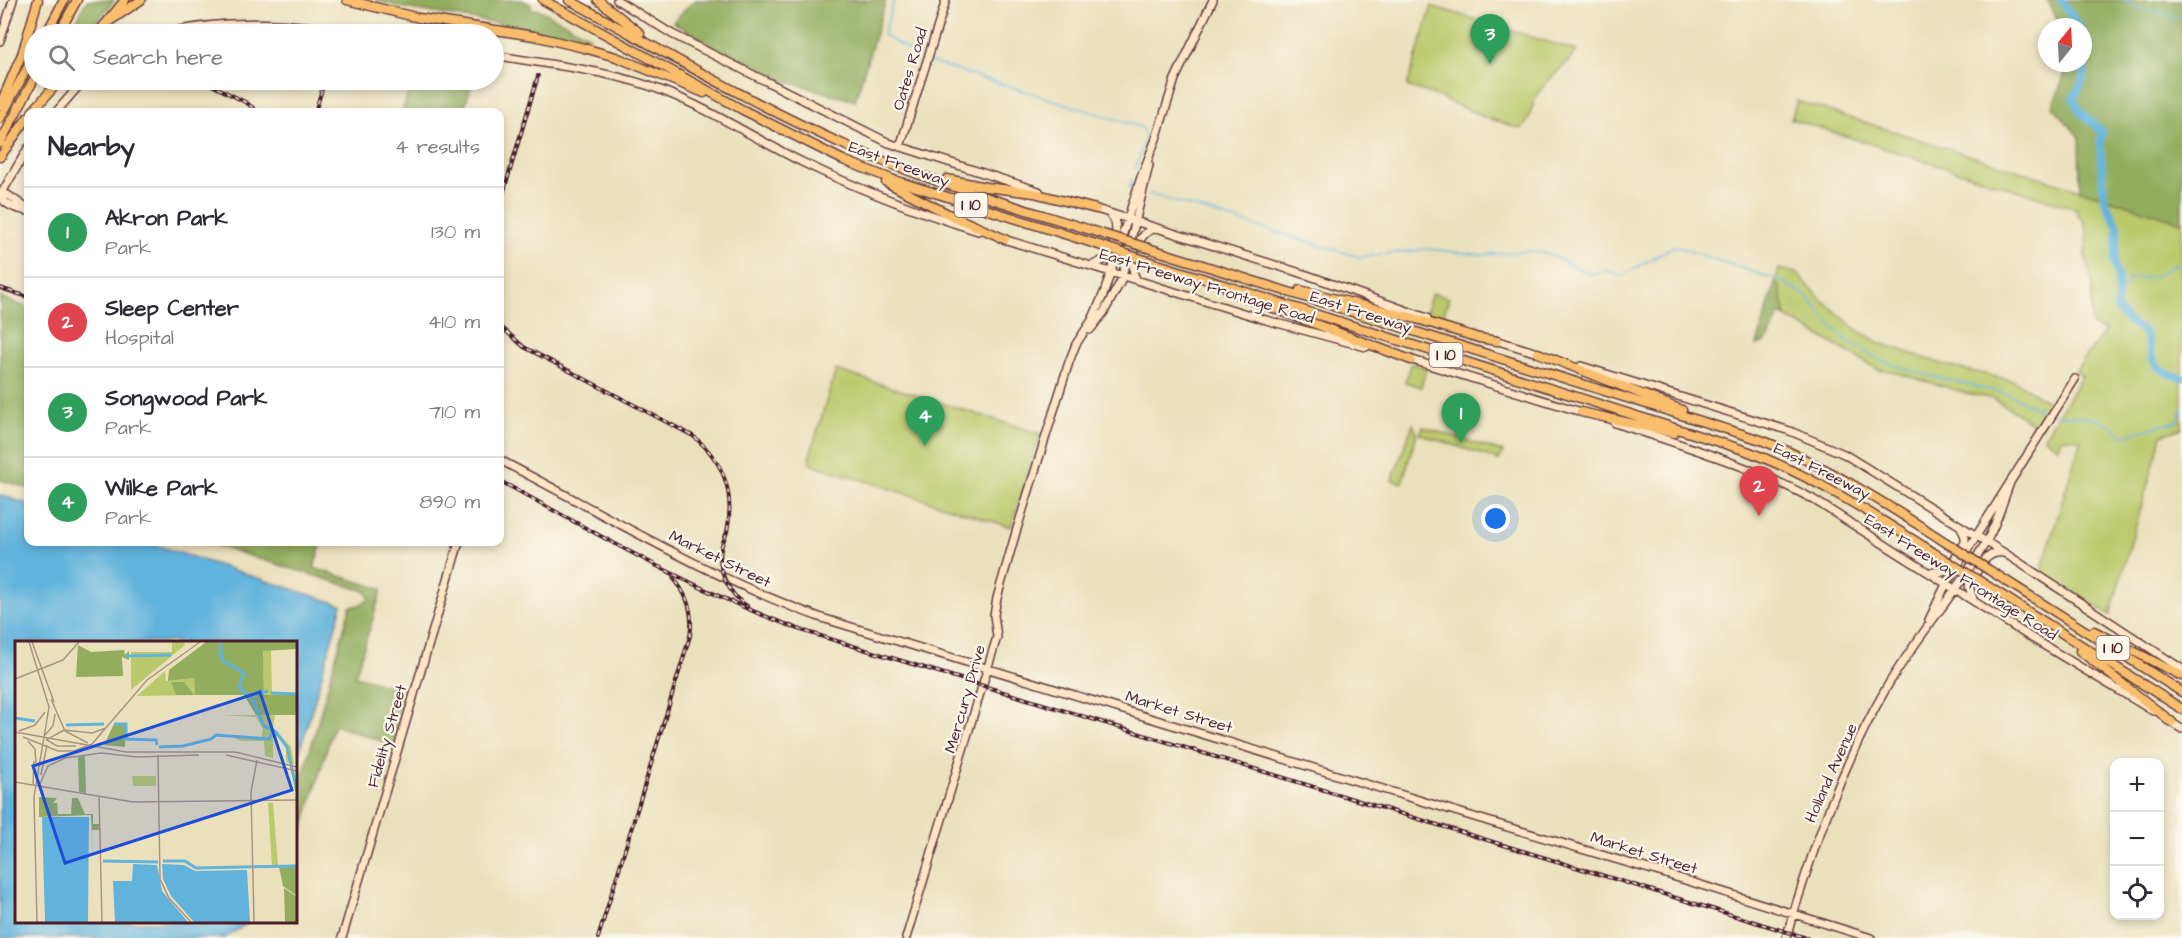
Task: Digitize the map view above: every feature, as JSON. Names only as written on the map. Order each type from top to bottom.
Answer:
[{"type":"highway","points":[[51,24],[64,0]]},
{"type":"highway","points":[[64,24],[77,0]]},
{"type":"highway","points":[[105,24],[125,0]]},
{"type":"highway","points":[[105,24],[141,0]]},
{"type":"highway","points":[[347,0],[419,18],[457,24]]},
{"type":"highway","name":"East Freeway","points":[[569,0],[791,120],[898,167],[1106,235],[1738,432],[1792,452],[1868,494],[2182,692]]},
{"type":"highway","points":[[598,0],[636,31],[693,67]]},
{"type":"highway","points":[[31,24],[38,1]]},
{"type":"highway","name":"East Freeway","points":[[544,1],[743,110],[843,160],[894,180],[1728,445],[1780,464],[1824,485],[2182,709]]},
{"type":"highway","points":[[504,31],[584,48],[641,67],[743,110]]},
{"type":"highway","points":[[0,105],[24,47]]},
{"type":"highway","points":[[0,119],[24,74]]},
{"type":"highway","points":[[0,143],[28,90]]},
{"type":"highway","points":[[36,108],[51,90]]},
{"type":"highway","points":[[0,158],[24,123]]},
{"type":"highway","points":[[843,160],[950,215],[1005,239]]},
{"type":"highway","points":[[898,167],[962,182],[1034,193],[1096,209]]},
{"type":"highway","points":[[1164,266],[1412,360]]},
{"type":"highway","points":[[1217,270],[1497,341]]},
{"type":"highway","points":[[1538,353],[1738,432]]},
{"type":"highway","points":[[1581,412],[1728,445]]},
{"type":"highway","points":[[2043,604],[2182,676]]},
{"type":"highway","points":[[2045,622],[2172,722]]},
{"type":"main road","points":[[0,41],[13,0]]},
{"type":"main road","points":[[617,0],[672,34],[900,147],[1310,276],[1439,323],[1790,431],[1844,454],[1986,541],[2182,669]]},
{"type":"main road","name":"Oates Road","points":[[900,147],[946,0]]},
{"type":"main road","name":"Mercury Drive","points":[[1069,362],[1119,287],[1156,139],[1175,79],[1213,0]]},
{"type":"main road","points":[[223,24],[239,22],[300,24]]},
{"type":"main road","name":"East Freeway Frontage Road","points":[[504,57],[605,74],[661,90],[704,109],[804,163],[934,217],[1266,320],[1412,360],[1581,412],[1727,460],[1775,479],[1811,498],[2182,729]]},
{"type":"main road","points":[[60,108],[75,90]]},
{"type":"main road","name":"Mercury Drive","points":[[906,938],[997,636],[994,615],[997,598],[1022,510],[1069,362],[1076,344],[1100,305],[1141,177],[1156,139]]},
{"type":"main road","points":[[24,155],[0,196],[3,202],[24,210]]},
{"type":"main road","points":[[1091,266],[1106,259],[1117,229],[1116,222],[1108,213]]},
{"type":"main road","points":[[1137,280],[1133,273],[1133,266],[1138,243],[1145,234],[1156,228]]},
{"type":"main road","points":[[2010,483],[2075,379]]},
{"type":"main road","name":"Market Street","points":[[504,462],[701,566],[765,597],[847,626],[988,667],[1870,938]]},
{"type":"main road","name":"Holland Avenue","points":[[1925,630],[1939,595],[2010,483]]},
{"type":"main road","name":"Holland Avenue","points":[[1786,938],[1817,840],[1843,776],[1889,683],[1956,590],[1986,541],[1999,515],[2010,483]]},
{"type":"main road","points":[[1927,572],[1940,572],[1948,569],[1965,540],[1960,525]]},
{"type":"main road","name":"Fidelity Street","points":[[342,938],[458,546]]},
{"type":"main road","points":[[1974,601],[1969,586],[1988,555],[1996,552],[2006,554]]},
{"type":"green space","points":[[87,0],[115,0],[95,24],[75,24]]},
{"type":"green space","points":[[375,0],[522,0],[530,4],[533,10],[538,9],[590,36],[587,41],[543,31],[399,7]]},
{"type":"green space","points":[[695,0],[886,0],[855,101],[752,71],[673,22]]},
{"type":"green space","points":[[2047,0],[2182,0],[2182,222],[2080,190],[2079,137],[2053,106],[2066,72],[2092,72],[2092,18],[2056,18]]},
{"type":"green space","points":[[1432,6],[1577,51],[1541,89],[1527,122],[1521,129],[1484,117],[1407,86]]},
{"type":"green space","points":[[409,90],[470,90],[464,108],[403,108]]},
{"type":"green space","points":[[1797,101],[2182,222],[2182,428],[2162,435],[2110,615],[2041,572],[2081,439],[2063,438],[2057,447],[2044,437],[2082,376],[2075,372],[2105,331],[2091,325],[2092,282],[2085,254],[2088,237],[2085,223],[2077,214],[2077,209],[1791,119]]},
{"type":"green space","points":[[1779,269],[1796,273],[1819,297],[1857,330],[1880,343],[1948,366],[2015,381],[2054,406],[2040,428],[1994,399],[1883,369],[1881,371],[1786,317],[1780,286],[1775,283]]},
{"type":"green space","points":[[1775,283],[1780,286],[1786,317],[1780,314],[1766,342],[1757,345]]},
{"type":"green space","points":[[1432,293],[1449,298],[1442,320],[1425,315]]},
{"type":"green space","points":[[0,297],[24,306],[24,487],[0,480]]},
{"type":"green space","points":[[1411,363],[1427,368],[1421,387],[1405,382]]},
{"type":"green space","points":[[836,370],[1041,434],[1011,527],[811,464],[809,458]]},
{"type":"green space","points":[[1413,424],[1417,433],[1402,483],[1392,480]]},
{"type":"green space","points":[[1423,427],[1503,452],[1499,460],[1420,434]]},
{"type":"green space","points":[[217,546],[321,546],[314,568],[382,589],[355,676],[409,691],[393,745],[334,725],[297,849],[297,796],[350,607],[370,599],[365,591]]},
{"type":"water","points":[[0,495],[24,503],[24,546],[158,546],[342,605],[297,761],[297,641],[15,641],[15,923],[248,923],[225,938],[0,938]]},
{"type":"waterway","points":[[894,0],[883,35],[925,60]]},
{"type":"waterway","points":[[2061,0],[2073,18]]},
{"type":"waterway","points":[[2125,0],[2143,10],[2168,13],[2175,19],[2182,15]]},
{"type":"waterway","points":[[930,62],[1141,127],[1146,137],[1135,169]]},
{"type":"waterway","points":[[2084,72],[2081,85],[2073,99],[2080,111],[2102,132],[2100,143],[2104,199],[2118,227],[2114,265],[2118,280],[2117,309],[2127,321],[2145,332],[2157,366],[2182,378]]},
{"type":"waterway","points":[[1132,179],[1129,188],[1133,190]]},
{"type":"waterway","points":[[1149,194],[1359,257],[1428,249],[1483,255],[1530,251],[1549,254],[1590,274],[1605,270],[1622,276],[1674,246],[1781,281],[1804,294],[1843,338],[1882,361],[1919,373],[2011,395],[2048,415]]},
{"type":"waterway","points":[[2117,288],[2127,286],[2128,279],[2154,277],[2182,261]]},
{"type":"waterway","points":[[2055,415],[2100,420],[2123,436],[2178,421],[2182,408]]},
{"type":"railway","points":[[504,191],[538,76]]},
{"type":"railway","points":[[222,90],[253,108]]},
{"type":"railway","points":[[316,108],[322,90]]},
{"type":"railway","points":[[0,288],[24,296]]},
{"type":"railway","points":[[504,330],[524,347],[693,436],[713,456],[725,478],[729,504],[727,532],[721,547],[721,565],[730,589],[747,606]]},
{"type":"railway","points":[[504,483],[685,580],[801,630],[1807,938]]},
{"type":"railway","points":[[598,938],[690,636],[689,605],[683,591],[673,578]]},
{"type":"place","name":"Songwood Park","points":[[1490,64]]},
{"type":"place","name":"Akron Park","points":[[1461,443]]},
{"type":"place","name":"Wilke Park","points":[[925,446]]},
{"type":"place","name":"Sleep Center","points":[[1759,516]]}]
